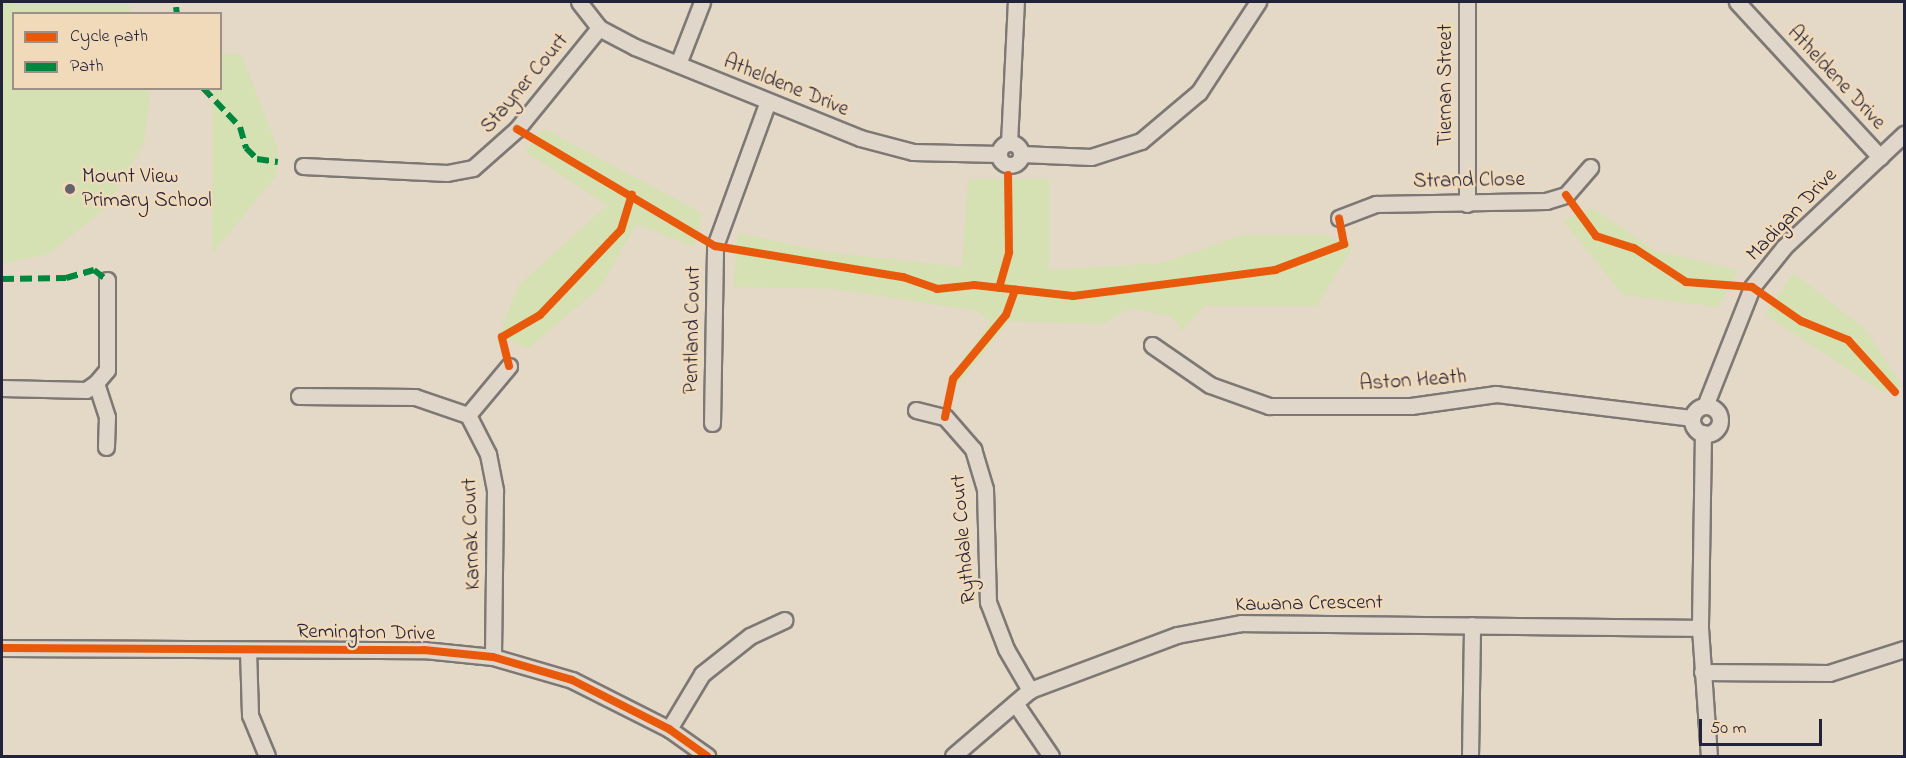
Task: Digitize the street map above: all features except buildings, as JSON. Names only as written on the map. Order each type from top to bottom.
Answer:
[{"type":"street","name":"Atheldene Drive","points":[[579,2],[599,28],[767,104],[913,152],[1004,148]]},
{"type":"street","points":[[678,64],[702,2]]},
{"type":"street","points":[[1016,2],[1004,148],[1021,154],[1091,157],[1142,141],[1199,92],[1258,2]]},
{"type":"street","name":"Tiernan Street","points":[[1467,2],[1467,204]]},
{"type":"street","name":"Atheldene Drive","points":[[1737,2],[1880,157]]},
{"type":"street","name":"Stayner Court","points":[[303,166],[447,173],[473,168],[495,153],[599,28]]},
{"type":"street","name":"Pentland Court","points":[[712,423],[715,246],[767,104]]},
{"type":"street","name":"Madigan Drive","points":[[1705,406],[1752,287],[1784,247],[1905,134]]},
{"type":"street","name":"Strand Close","points":[[1339,218],[1376,204],[1467,204],[1566,195],[1590,167]]},
{"type":"street","points":[[2,388],[86,390],[96,383],[107,370],[107,280]]},
{"type":"street","name":"Aston Heath","points":[[1152,345],[1210,385],[1269,406],[1411,406],[1496,394],[1692,417]]},
{"type":"street","points":[[299,396],[415,397],[468,415],[510,366]]},
{"type":"street","points":[[96,383],[107,417],[106,447]]},
{"type":"street","points":[[1703,433],[1717,428],[1720,418],[1705,406],[1692,417],[1703,433],[1700,628],[1709,756]]},
{"type":"street","name":"Rythdale Court","points":[[916,410],[945,417],[973,449],[985,489],[988,602],[999,634],[1030,690]]},
{"type":"street","name":"Karnak Court","points":[[468,415],[488,454],[495,491],[493,657]]},
{"type":"street","points":[[669,729],[702,674],[750,636],[784,620]]},
{"type":"street","name":"Kawana Crescent","points":[[953,756],[1030,690],[1177,635],[1241,624],[1700,628]]},
{"type":"street","points":[[1470,756],[1472,625]]},
{"type":"street","name":"Remington Drive","points":[[2,648],[424,650],[493,657],[572,680],[669,729],[707,756]]},
{"type":"street","points":[[1702,672],[1828,673],[1905,649]]},
{"type":"street","points":[[248,650],[250,715],[267,756]]},
{"type":"street","points":[[1015,703],[1051,756]]},
{"type":"green space","name":"Mount View Primary School","points":[[2,2],[127,2],[132,12],[12,12],[12,90],[148,90],[149,105],[144,143],[105,209],[48,254],[2,264]]},
{"type":"green space","points":[[222,54],[241,54],[278,149],[276,176],[212,254],[213,90],[222,90]]},
{"type":"green space","points":[[544,129],[702,213],[694,247],[637,224],[600,287],[528,349],[508,340],[496,343],[518,286],[607,205],[525,152]]},
{"type":"green space","points":[[968,179],[1049,179],[1049,270],[1163,263],[1242,235],[1325,235],[1353,246],[1317,306],[1204,306],[1182,331],[1172,317],[1131,308],[1102,324],[1009,321],[957,386],[950,377],[990,323],[978,311],[837,289],[733,287],[738,233],[825,252],[962,267]]},
{"type":"green space","points":[[1592,208],[1656,251],[1738,270],[1718,307],[1623,295],[1563,221]]},
{"type":"green space","points":[[1793,273],[1865,329],[1902,386],[1884,393],[1765,315]]},
{"type":"marked path","points":[[176,7],[177,12]]},
{"type":"marked path","points":[[205,90],[240,127],[246,148],[257,159],[278,162]]},
{"type":"marked path","points":[[2,279],[66,278],[94,270],[107,280]]},
{"type":"cycle path","points":[[517,129],[715,246],[903,277],[937,289],[974,285],[1073,296],[1275,270],[1344,244],[1339,218]]},
{"type":"cycle path","points":[[999,288],[1009,252],[1008,175]]},
{"type":"cycle path","points":[[509,366],[502,337],[540,315],[621,230],[632,195]]},
{"type":"cycle path","points":[[1566,195],[1596,236],[1634,248],[1686,282],[1752,287],[1801,321],[1848,340],[1895,392]]},
{"type":"cycle path","points":[[945,417],[953,379],[1006,315],[1015,290]]},
{"type":"cycle path","points":[[2,648],[424,650],[493,657],[572,680],[669,729],[707,756]]},
{"type":"place","name":"Mount View Primary School","points":[[70,189]]}]
